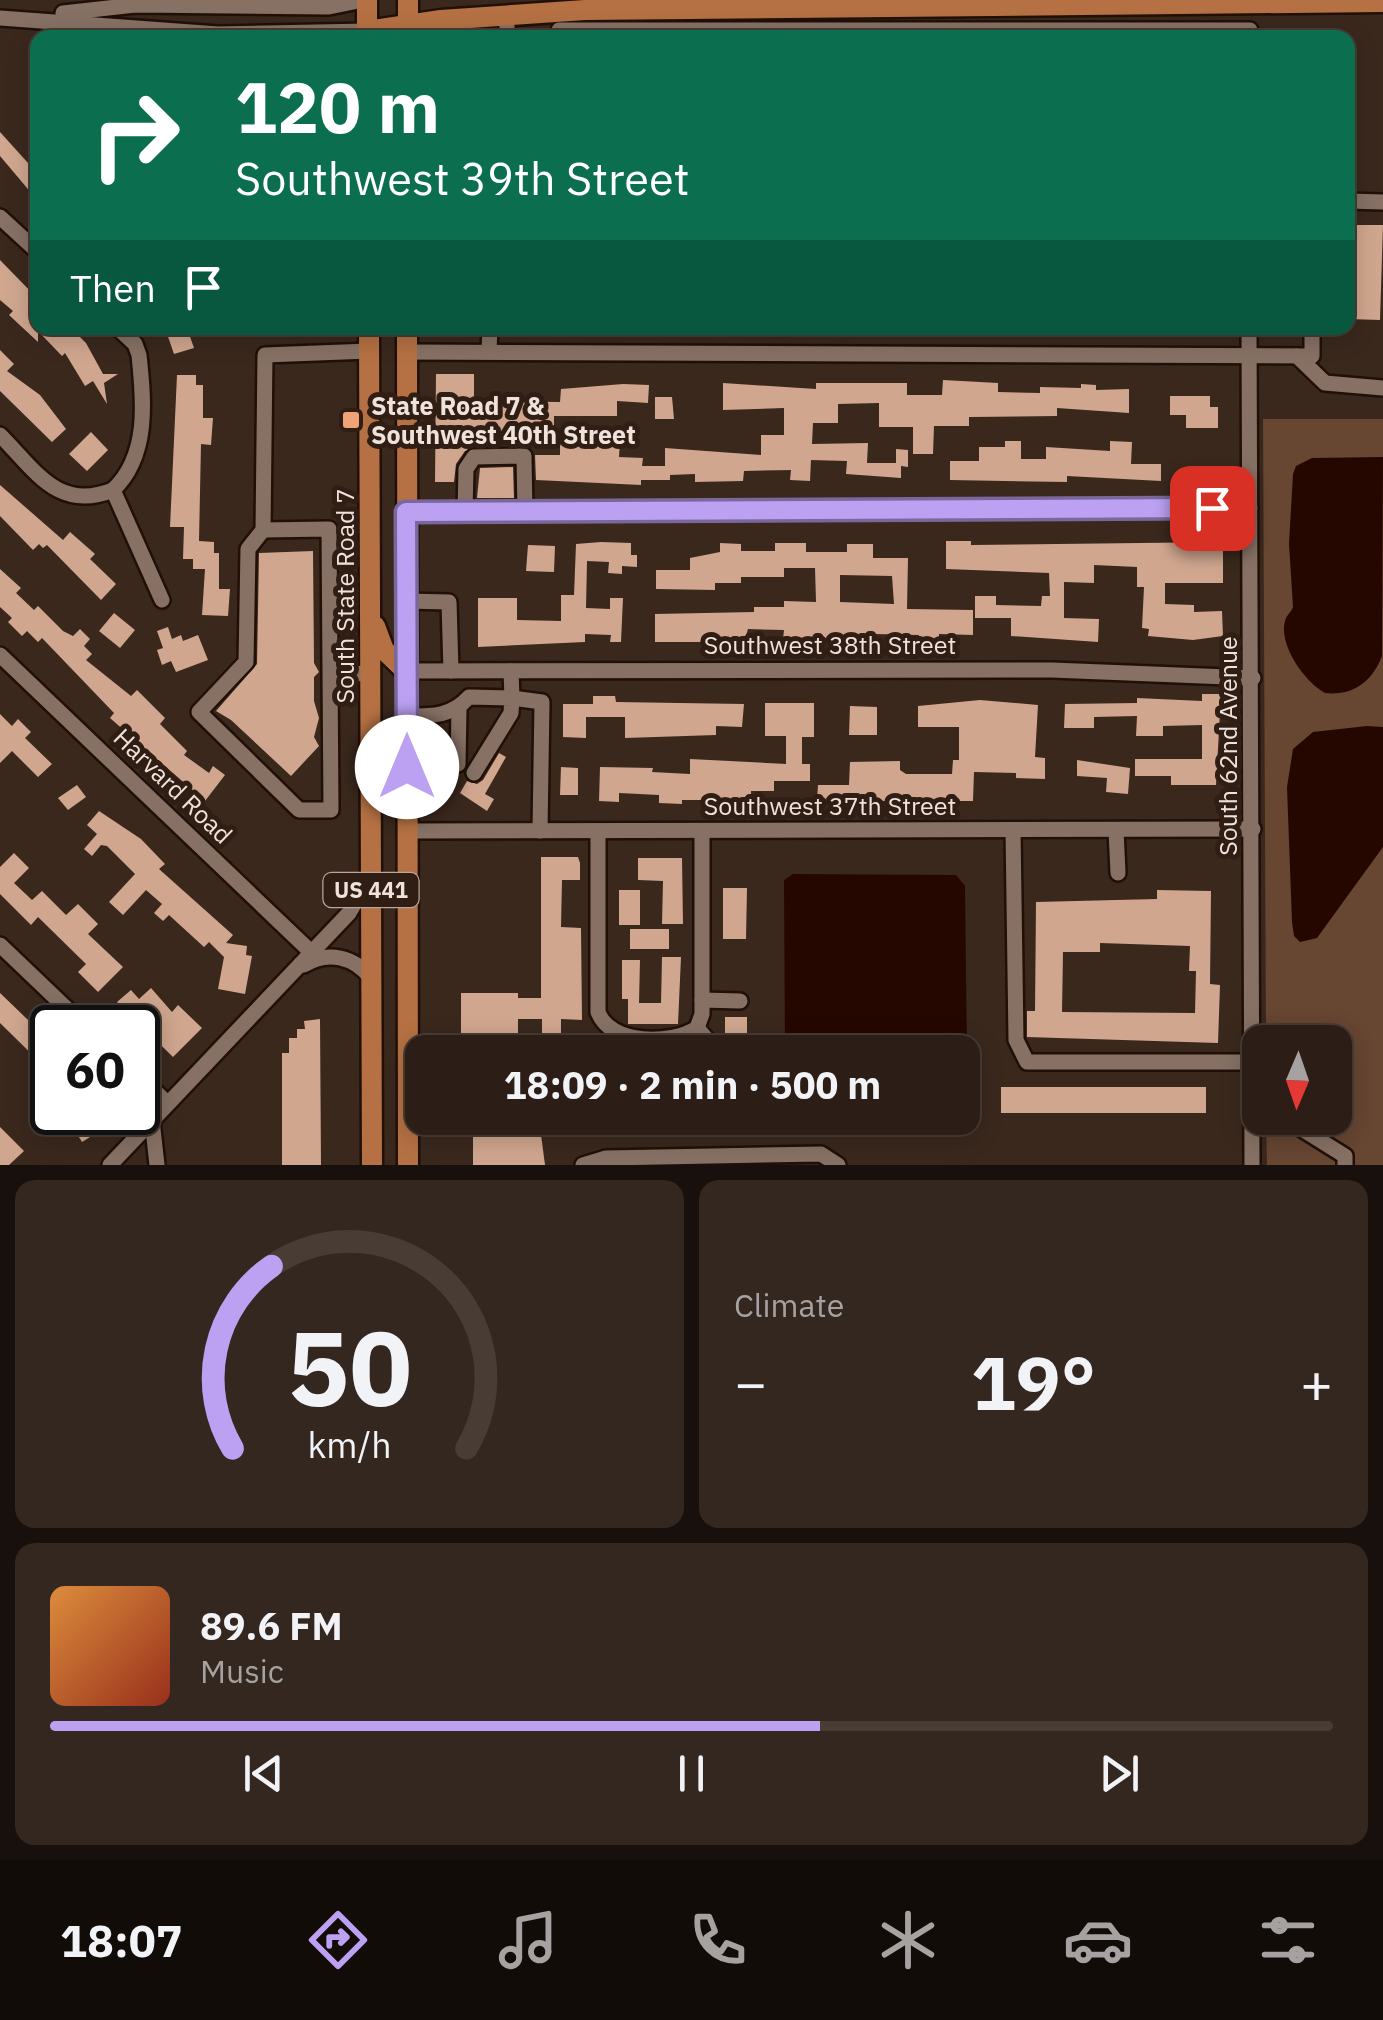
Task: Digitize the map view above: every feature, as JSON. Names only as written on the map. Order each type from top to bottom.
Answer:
[{"type":"main road","points":[[365,0],[367,30]]},
{"type":"main road","points":[[408,0],[408,30]]},
{"type":"main road","points":[[414,30],[507,15],[761,5],[1383,2]]},
{"type":"main road","name":"South State Road 7","points":[[369,335],[372,1165]]},
{"type":"main road","name":"US 441","points":[[407,335],[408,1165]]},
{"type":"main road","points":[[370,614],[384,650],[406,671]]},
{"type":"main road","points":[[371,675],[394,695],[406,725]]},
{"type":"street","points":[[21,0],[21,18]]},
{"type":"street","points":[[21,18],[135,5],[329,7],[365,0]]},
{"type":"street","points":[[1250,1],[1250,30]]},
{"type":"street","points":[[507,15],[507,30]]},
{"type":"street","points":[[0,18],[131,30]]},
{"type":"street","points":[[1355,202],[1383,202]]},
{"type":"street","points":[[0,216],[30,244]]},
{"type":"street","points":[[0,435],[55,489],[70,497],[90,499],[114,490],[130,474],[140,452],[139,356],[135,344],[125,335]]},
{"type":"street","points":[[489,352],[490,335]]},
{"type":"street","name":"South 62nd Avenue","points":[[1248,335],[1253,1025]]},
{"type":"street","points":[[407,352],[1312,356],[1312,335]]},
{"type":"street","points":[[263,530],[330,528],[331,810],[298,810],[199,712],[246,662],[248,549],[263,530],[265,355],[369,352]]},
{"type":"street","points":[[1297,356],[1325,383],[1383,388]]},
{"type":"street","points":[[465,512],[466,469],[474,457],[492,456],[524,456],[525,512]]},
{"type":"street","points":[[114,490],[162,600]]},
{"type":"street","points":[[406,512],[1250,508]]},
{"type":"street","points":[[406,601],[449,602],[451,671]]},
{"type":"street","name":"Harvard Road","points":[[0,655],[311,952]]},
{"type":"street","points":[[332,670],[371,675]]},
{"type":"street","name":"Southwest 38th Street","points":[[406,671],[1052,670],[1253,678]]},
{"type":"street","points":[[474,773],[511,712],[511,671]]},
{"type":"street","points":[[406,725],[459,709],[469,697],[542,702],[540,831]]},
{"type":"street","points":[[458,764],[459,709]]},
{"type":"street","name":"Southwest 37th Street","points":[[407,832],[1253,829]]},
{"type":"street","points":[[1013,830],[1016,1040],[1027,1062],[1242,1062]]},
{"type":"street","points":[[1116,830],[1118,873]]},
{"type":"street","points":[[598,831],[598,1012],[603,1026],[618,1036],[683,1037],[697,1028],[702,1000],[702,832]]},
{"type":"street","points":[[160,1111],[350,913],[371,873]]},
{"type":"street","points":[[0,945],[63,1005]]},
{"type":"street","points":[[297,970],[316,958],[332,956],[349,960],[372,978]]},
{"type":"street","points":[[702,1000],[740,1001]]},
{"type":"street","points":[[697,1028],[703,1035]]},
{"type":"street","points":[[160,1096],[167,1103]]},
{"type":"street","points":[[110,1165],[138,1135]]},
{"type":"street","points":[[154,1135],[157,1165]]},
{"type":"street","name":"South 62nd Avenue","points":[[1252,1165],[1253,1135]]},
{"type":"street","points":[[1311,1135],[1345,1156],[1345,1165]]},
{"type":"street","points":[[584,1165],[606,1158],[821,1154],[838,1165]]},
{"type":"shaded area","points":[[1263,419],[1383,419],[1383,1165],[1267,1165],[1266,1135],[1352,1135],[1352,1025],[1266,1025]]},
{"type":"shaded area","points":[[1383,457],[1382,656],[1373,673],[1360,685],[1344,692],[1325,693],[1301,671],[1285,639],[1286,618],[1293,607],[1289,544],[1293,474],[1296,466],[1312,458]]},
{"type":"shaded area","points":[[1383,727],[1383,847],[1317,938],[1300,942],[1294,936],[1292,922],[1287,787],[1293,749],[1313,732]]},
{"type":"shaded area","points":[[793,874],[956,875],[965,886],[967,1035],[785,1035],[784,880]]},
{"type":"building","points":[[0,132],[30,165],[30,192],[0,156]]},
{"type":"building","points":[[1355,225],[1383,225],[1380,320],[1355,319]]},
{"type":"building","points":[[0,260],[30,291],[30,335],[9,315],[13,311],[0,300]]},
{"type":"building","points":[[42,335],[78,335],[103,374],[118,374],[104,383],[107,404],[93,381],[85,386],[65,353],[62,356]]},
{"type":"building","points":[[167,335],[189,335],[194,348],[174,354]]},
{"type":"building","points":[[0,350],[14,364],[7,371],[40,395],[66,429],[52,442],[0,391]]},
{"type":"building","points":[[436,374],[474,374],[474,401],[560,402],[561,389],[623,384],[649,385],[648,403],[617,401],[617,416],[554,416],[554,431],[496,431],[496,445],[465,451],[456,464],[454,482],[435,482]]},
{"type":"building","points":[[177,375],[196,375],[196,385],[203,385],[203,418],[213,418],[211,445],[201,444],[199,541],[214,542],[214,553],[219,553],[219,589],[230,589],[228,616],[202,615],[205,569],[193,569],[193,559],[183,559],[184,527],[170,527]]},
{"type":"building","points":[[943,380],[998,383],[998,392],[1040,393],[1040,387],[1081,388],[1081,384],[1096,385],[1096,390],[1129,389],[1129,413],[1057,408],[1057,416],[969,417],[969,426],[934,426],[933,454],[913,454],[913,427],[879,427],[879,403],[838,404],[838,423],[813,423],[812,444],[868,443],[867,463],[896,463],[896,449],[908,450],[908,467],[901,466],[901,478],[846,474],[847,461],[811,460],[810,481],[790,480],[791,470],[744,471],[743,481],[695,482],[695,474],[670,475],[670,480],[641,480],[641,485],[536,480],[535,455],[560,455],[560,441],[620,442],[619,457],[643,458],[642,466],[665,466],[665,448],[761,455],[761,435],[784,435],[784,408],[723,410],[723,383],[816,389],[816,383],[907,383],[907,395],[942,395]]},
{"type":"building","points":[[1170,396],[1210,396],[1210,407],[1218,407],[1218,428],[1186,428],[1186,415],[1170,415]]},
{"type":"building","points":[[655,397],[672,397],[674,419],[655,419]]},
{"type":"building","points":[[91,432],[108,450],[87,471],[69,454]]},
{"type":"building","points":[[1005,441],[1021,441],[1021,459],[1046,459],[1046,447],[1110,451],[1110,441],[1132,442],[1131,464],[1161,464],[1161,481],[1067,476],[1067,482],[950,480],[950,461],[979,461],[979,447],[1005,447]]},
{"type":"building","points":[[513,467],[514,498],[477,498],[480,468]]},
{"type":"building","points":[[0,485],[63,540],[70,532],[95,554],[90,559],[116,584],[101,600],[47,545],[43,548],[39,544],[33,550],[0,516]]},
{"type":"building","points":[[946,541],[971,541],[971,545],[1223,542],[1223,583],[1165,583],[1165,604],[1194,605],[1194,612],[1222,611],[1223,636],[1193,640],[1148,636],[1149,629],[1142,628],[1144,587],[1137,587],[1137,567],[1094,565],[1094,583],[1064,582],[1064,618],[1099,619],[1098,642],[1011,636],[1011,618],[975,618],[975,596],[996,596],[996,605],[1041,606],[1042,596],[1050,596],[1049,573],[946,569]]},
{"type":"building","points":[[631,543],[631,555],[637,555],[637,567],[622,566],[622,574],[608,573],[609,562],[587,561],[586,608],[610,609],[610,598],[623,598],[621,642],[610,642],[611,635],[585,634],[585,642],[478,647],[478,598],[517,598],[517,620],[561,621],[561,595],[574,595],[576,544]]},
{"type":"building","points":[[720,543],[741,544],[741,551],[775,551],[775,543],[806,543],[806,552],[847,552],[847,544],[873,544],[873,558],[908,558],[907,609],[973,610],[973,635],[939,634],[939,643],[918,643],[919,635],[874,634],[874,645],[783,640],[784,630],[748,629],[744,642],[655,642],[655,614],[754,612],[754,607],[784,607],[784,601],[816,602],[815,568],[784,568],[784,577],[741,577],[741,583],[715,583],[715,590],[656,589],[656,570],[690,570],[690,558],[720,552]],"holes":[[[840,575],[892,576],[894,604],[840,602]]]},
{"type":"building","points":[[528,545],[555,546],[554,572],[526,571]]},
{"type":"building","points":[[313,551],[314,663],[319,672],[314,677],[319,718],[314,737],[319,746],[291,776],[231,720],[216,711],[257,664],[259,553]]},
{"type":"building","points":[[0,569],[21,588],[16,593],[34,610],[38,606],[63,631],[73,636],[80,629],[90,639],[84,646],[92,654],[86,660],[131,696],[137,690],[165,718],[160,724],[187,751],[184,755],[209,773],[213,766],[225,775],[205,801],[110,718],[114,713],[42,638],[38,642],[27,631],[22,636],[8,622],[12,618],[0,607]]},
{"type":"building","points":[[114,613],[135,630],[120,648],[99,631]]},
{"type":"building","points":[[168,627],[172,639],[181,635],[183,641],[198,635],[208,660],[176,672],[171,661],[162,665],[157,650],[163,648],[157,631]]},
{"type":"building","points":[[1202,694],[1221,694],[1216,785],[1171,785],[1171,776],[1135,776],[1135,759],[1202,759],[1202,725],[1163,726],[1163,736],[1136,736],[1137,716],[1094,717],[1094,728],[1064,728],[1065,704],[1137,703],[1137,698],[1202,701]]},
{"type":"building","points":[[593,696],[615,696],[616,702],[744,704],[742,727],[716,726],[716,735],[625,738],[625,717],[586,717],[586,738],[563,737],[563,704],[593,704]]},
{"type":"building","points":[[980,700],[1038,705],[1035,757],[1045,758],[1045,779],[1016,778],[1016,773],[974,772],[973,801],[817,801],[818,785],[849,785],[850,762],[900,761],[900,770],[906,774],[952,774],[953,760],[959,760],[959,727],[918,727],[918,706]]},
{"type":"building","points":[[765,703],[814,703],[814,737],[802,737],[802,764],[810,764],[810,781],[774,781],[774,791],[751,791],[751,800],[659,803],[659,795],[619,793],[619,802],[599,801],[600,767],[653,768],[652,772],[690,774],[690,759],[786,764],[786,736],[765,736]]},
{"type":"building","points":[[850,706],[877,707],[877,735],[849,735]]},
{"type":"building","points":[[0,714],[12,726],[18,719],[31,732],[25,738],[52,764],[38,777],[12,751],[0,763]]},
{"type":"building","points":[[499,753],[506,757],[485,794],[494,799],[487,811],[460,793],[467,781],[477,784],[483,780]]},
{"type":"building","points":[[1077,760],[1130,768],[1128,794],[1106,792],[1107,778],[1077,776]]},
{"type":"building","points":[[561,767],[578,768],[578,795],[560,795]]},
{"type":"building","points":[[77,785],[86,797],[68,810],[58,798]]},
{"type":"building","points":[[99,811],[141,839],[165,864],[159,869],[233,935],[226,943],[247,946],[246,955],[252,956],[245,994],[218,989],[224,957],[209,942],[204,947],[169,915],[163,921],[154,913],[162,904],[146,890],[123,915],[109,902],[135,874],[107,846],[101,845],[92,856],[84,849],[97,834],[87,825]]},
{"type":"building","points":[[14,853],[29,868],[14,883],[32,900],[42,891],[66,915],[78,904],[98,924],[88,934],[123,967],[98,992],[78,972],[86,964],[38,917],[31,925],[0,894],[0,867]]},
{"type":"building","points":[[541,857],[578,857],[580,880],[562,880],[561,927],[581,928],[582,1020],[561,1019],[561,1035],[542,1035],[542,1019],[518,1019],[518,1035],[461,1035],[461,993],[518,993],[518,998],[541,998]]},
{"type":"building","points":[[638,858],[682,858],[683,924],[662,924],[663,881],[638,880]]},
{"type":"building","points":[[723,888],[747,888],[746,939],[723,939]]},
{"type":"building","points":[[619,890],[640,890],[640,925],[619,925]]},
{"type":"building","points":[[1157,890],[1211,891],[1210,984],[1220,985],[1218,1043],[1027,1037],[1027,1011],[1035,1011],[1036,902],[1157,899]],"holes":[[[1100,943],[1190,946],[1189,971],[1196,971],[1195,1013],[1062,1012],[1063,952],[1100,952]]]},
{"type":"building","points":[[630,929],[669,929],[669,949],[630,949]]},
{"type":"building","points":[[662,957],[681,957],[678,1024],[628,1024],[628,999],[622,999],[622,960],[640,960],[639,1003],[661,1003]]},
{"type":"building","points":[[151,988],[172,1012],[178,1005],[202,1028],[173,1057],[160,1044],[160,1005],[117,1002],[131,990],[139,999]]},
{"type":"building","points":[[0,993],[30,1022],[30,1052],[0,1023]]},
{"type":"building","points":[[725,1017],[747,1017],[747,1035],[725,1035]]},
{"type":"building","points":[[320,1019],[321,1165],[282,1165],[282,1053],[289,1053],[289,1038],[297,1038],[297,1029],[305,1029],[304,1021]]},
{"type":"building","points":[[1001,1087],[1206,1087],[1206,1113],[1001,1113]]},
{"type":"building","points":[[0,1127],[24,1151],[9,1165],[0,1165]]},
{"type":"building","points":[[473,1135],[541,1135],[545,1165],[473,1165]]},
{"type":"place","name":"State Road 7 & Southwest 40th Street","points":[[351,420]]},
{"type":"route","points":[[407,767],[406,512],[1212,508]]}]
